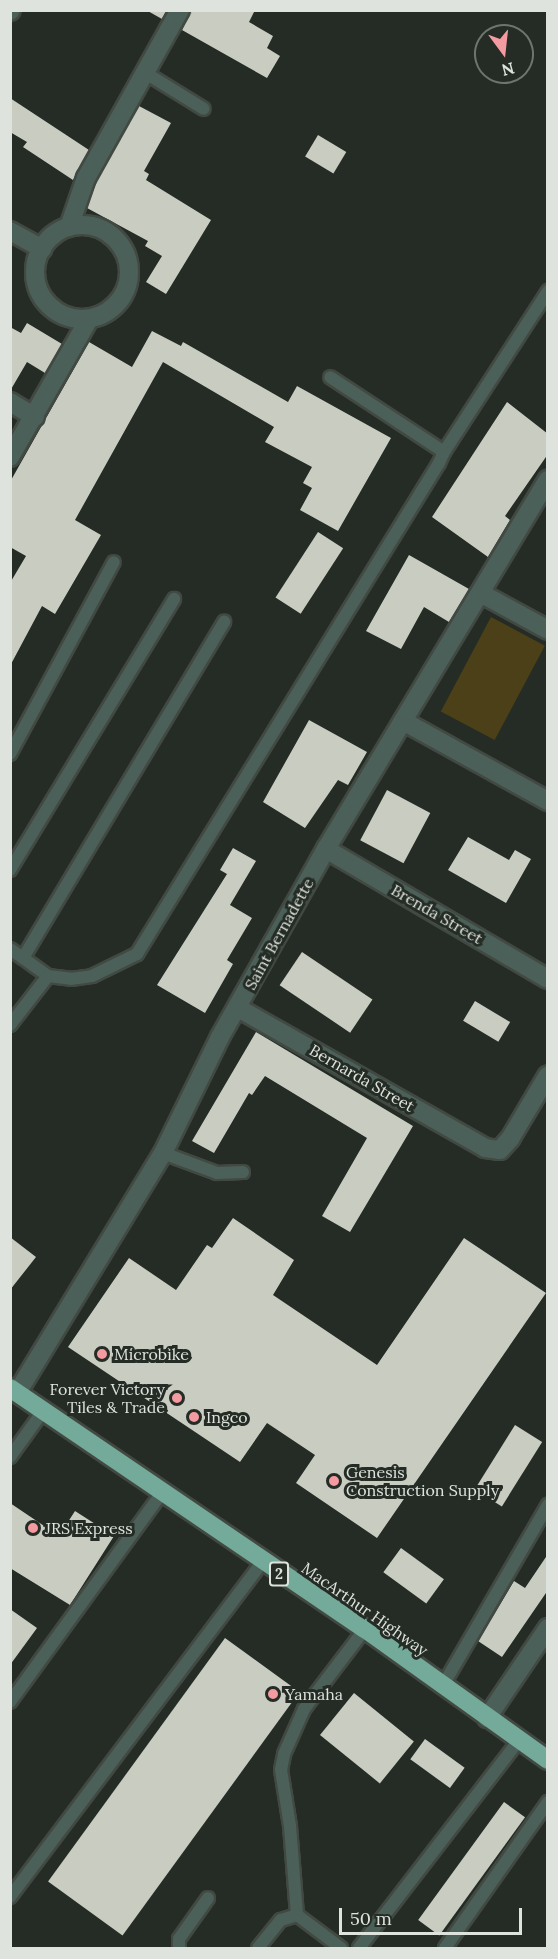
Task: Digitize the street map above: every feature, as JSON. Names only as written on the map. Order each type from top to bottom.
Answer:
[{"type":"highway","name":"MacArthur Highway","points":[[14,1391],[262,1562],[364,1629],[442,1687],[548,1760]]},
{"type":"street","points":[[69,228],[86,178],[180,10]]},
{"type":"street","points":[[84,225],[113,237],[128,262],[129,278],[120,299],[103,314],[89,319],[74,319],[48,304],[36,278],[42,249],[69,228],[84,225]]},
{"type":"street","points":[[10,231],[42,249]]},
{"type":"street","points":[[10,457],[35,417],[89,319]]},
{"type":"street","points":[[10,402],[35,417]]},
{"type":"street","name":"Saint Bernadette","points":[[14,1391],[163,1153],[220,1036],[238,1008],[326,849],[482,594],[548,479]]},
{"type":"street","points":[[482,594],[548,630]]},
{"type":"street","points":[[403,721],[548,801]]},
{"type":"street","name":"Brenda Street","points":[[326,849],[548,979]]},
{"type":"street","name":"Bernarda Street","points":[[238,1008],[486,1148],[500,1150],[510,1138],[548,1075]]},
{"type":"street","points":[[487,1718],[548,1628]]},
{"type":"lane","points":[[144,72],[204,110]]},
{"type":"lane","points":[[10,949],[48,976],[71,979],[92,976],[137,954],[444,452],[548,291]]},
{"type":"lane","points":[[330,377],[444,452]]},
{"type":"lane","points":[[10,754],[114,562]]},
{"type":"lane","points":[[10,870],[174,599]]},
{"type":"lane","points":[[23,958],[224,622]]},
{"type":"lane","points":[[10,1025],[48,976]]},
{"type":"lane","points":[[163,1153],[218,1173],[243,1172]]},
{"type":"lane","points":[[10,1457],[43,1411]]},
{"type":"lane","points":[[10,1702],[162,1493]]},
{"type":"lane","points":[[442,1687],[548,1504]]},
{"type":"lane","points":[[10,1896],[262,1562]]},
{"type":"lane","points":[[341,1948],[297,1915],[290,1826],[281,1770],[284,1754],[304,1709],[364,1629]]},
{"type":"lane","points":[[359,1948],[519,1740]]},
{"type":"lane","points":[[445,1948],[548,1802]]},
{"type":"lane","points":[[179,1948],[179,1939],[208,1898]]},
{"type":"lane","points":[[258,1948],[281,1920],[297,1915]]},
{"type":"shaded area","points":[[491,617],[545,646],[495,740],[441,711]]},
{"type":"building","points":[[146,10],[167,10],[162,19]]},
{"type":"building","points":[[191,10],[255,10],[249,22],[273,36],[267,48],[280,56],[267,78],[182,30]]},
{"type":"building","points":[[10,98],[89,150],[73,180],[23,147],[27,142],[10,132]]},
{"type":"building","points":[[139,106],[171,123],[144,171],[149,174],[146,180],[211,220],[166,294],[146,282],[162,256],[145,246],[148,241],[87,208],[96,183]]},
{"type":"building","points":[[318,135],[346,152],[333,173],[305,156]]},
{"type":"building","points":[[27,323],[62,344],[45,373],[27,362],[10,391],[10,327],[21,333]]},
{"type":"building","points":[[152,331],[181,346],[183,342],[288,402],[297,386],[391,438],[338,531],[300,510],[312,488],[303,483],[312,467],[265,442],[274,427],[163,362],[75,520],[101,535],[55,614],[42,606],[10,666],[10,583],[26,556],[10,547],[10,482],[89,342],[132,367]]},
{"type":"building","points":[[507,402],[548,434],[548,454],[505,516],[510,520],[488,557],[432,517]]},
{"type":"building","points":[[318,532],[343,548],[301,614],[276,597]]},
{"type":"building","points":[[409,555],[469,589],[449,622],[424,607],[401,649],[366,631]]},
{"type":"building","points":[[309,720],[367,752],[348,785],[338,780],[305,828],[263,802]]},
{"type":"building","points":[[387,790],[430,813],[404,863],[360,840]]},
{"type":"building","points":[[468,837],[509,860],[515,850],[531,859],[506,903],[448,870]]},
{"type":"building","points":[[233,848],[256,861],[230,905],[252,918],[227,960],[233,964],[205,1013],[157,985],[227,874],[220,870]]},
{"type":"building","points":[[302,952],[372,1000],[350,1033],[280,985]]},
{"type":"building","points":[[475,1001],[510,1022],[498,1042],[463,1021]]},
{"type":"building","points":[[256,1032],[413,1126],[350,1232],[322,1216],[367,1138],[265,1076],[252,1095],[249,1093],[214,1153],[192,1141]]},
{"type":"building","points":[[233,1218],[294,1260],[273,1295],[377,1365],[464,1238],[546,1293],[377,1538],[296,1483],[315,1455],[267,1423],[240,1462],[68,1347],[129,1258],[176,1290],[207,1245],[212,1248]]},
{"type":"building","points":[[10,1237],[36,1257],[10,1290]]},
{"type":"building","points":[[515,1425],[542,1442],[502,1506],[475,1489]]},
{"type":"building","points":[[10,1503],[59,1536],[75,1511],[114,1536],[70,1605],[10,1568]]},
{"type":"building","points":[[401,1548],[444,1579],[426,1603],[383,1572]]},
{"type":"building","points":[[548,1554],[548,1590],[502,1657],[478,1641],[514,1581],[525,1588]]},
{"type":"building","points":[[10,1609],[37,1628],[10,1665]]},
{"type":"building","points":[[225,1638],[299,1692],[123,1936],[48,1882]]},
{"type":"building","points":[[354,1693],[414,1741],[380,1783],[320,1735]]},
{"type":"building","points":[[425,1739],[465,1768],[450,1788],[410,1759]]},
{"type":"building","points":[[504,1802],[525,1817],[439,1935],[418,1920]]},
{"type":"place","name":"Microbike","points":[[102,1354]]},
{"type":"place","name":"Forever Victory Tiles & Trade","points":[[177,1398]]},
{"type":"place","name":"Ingco","points":[[194,1417]]},
{"type":"place","name":"Genesis Construction Supply","points":[[334,1481]]},
{"type":"place","name":"JRS Express","points":[[33,1528]]},
{"type":"place","name":"Yamaha","points":[[273,1694]]}]
